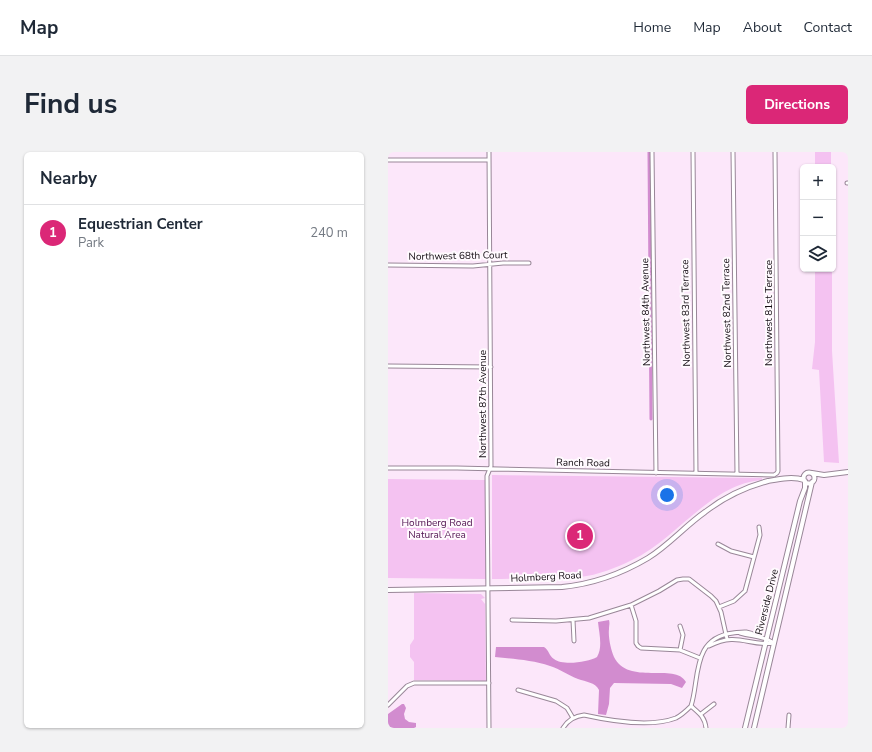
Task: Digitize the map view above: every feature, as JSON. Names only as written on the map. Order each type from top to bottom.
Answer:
[{"type":"street","name":"Northwest 87th Avenue","points":[[489,152],[491,367],[491,466],[487,476],[489,728]]},
{"type":"street","name":"Northwest 84th Avenue","points":[[652,152],[656,473]]},
{"type":"street","name":"Northwest 83rd Terrace","points":[[693,152],[696,473]]},
{"type":"street","name":"Northwest 82nd Terrace","points":[[733,152],[737,474]]},
{"type":"street","name":"Northwest 81st Terrace","points":[[775,152],[777,473]]},
{"type":"street","points":[[388,160],[489,160]]},
{"type":"street","name":"Northwest 68th Court","points":[[388,266],[529,263]]},
{"type":"street","points":[[388,366],[491,367]]},
{"type":"street","name":"Ranch Road","points":[[388,468],[774,475],[777,473]]},
{"type":"street","points":[[824,475],[807,483],[804,481],[804,476],[808,472],[824,475],[848,472]]},
{"type":"street","points":[[812,473],[814,477],[813,481]]},
{"type":"street","name":"Holmberg Road","points":[[388,590],[577,585],[609,577],[626,570],[654,554],[705,511],[726,498],[742,490],[765,482],[796,478],[805,474]]},
{"type":"street","points":[[796,478],[802,482],[800,501]]},
{"type":"street","name":"Holmberg Road","points":[[796,478],[804,481]]},
{"type":"street","name":"Riverside Drive","points":[[745,728],[800,501],[805,488],[804,481]]},
{"type":"street","name":"Riverside Drive","points":[[754,728],[813,481]]},
{"type":"street","points":[[719,607],[734,601],[746,591],[760,535],[759,526]]},
{"type":"street","points":[[718,544],[725,549],[754,557]]},
{"type":"street","points":[[512,620],[572,620],[589,618],[631,605],[683,578],[689,580],[711,596],[719,607],[727,639]]},
{"type":"street","points":[[631,605],[636,621],[636,643],[638,646],[641,648],[680,650],[700,658]]},
{"type":"street","points":[[572,620],[574,641]]},
{"type":"street","points":[[680,626],[683,635],[680,650]]},
{"type":"street","points":[[563,728],[572,718],[584,715],[609,721],[638,723],[657,722],[676,718],[690,706],[693,699],[696,673],[700,658],[706,647],[714,640],[726,634],[748,632],[756,636]]},
{"type":"street","points":[[739,633],[767,638],[774,643]]},
{"type":"street","points":[[743,640],[744,634]]},
{"type":"street","points":[[706,647],[727,639],[765,644],[774,643]]},
{"type":"street","points":[[388,705],[407,686],[414,683],[489,683]]},
{"type":"street","points":[[518,690],[556,701],[567,708],[572,718]]},
{"type":"street","points":[[701,714],[714,704]]},
{"type":"street","points":[[690,706],[701,714],[706,728]]},
{"type":"street","points":[[788,728],[789,715]]},
{"type":"street","points":[[638,723],[638,728]]},
{"type":"green space","points":[[815,152],[831,152],[831,164],[815,164]]},
{"type":"green space","points":[[815,272],[832,272],[832,351],[839,463],[824,462],[819,370],[812,369],[815,342]]},
{"type":"green space","points":[[492,475],[762,478],[762,480],[743,484],[726,491],[694,514],[648,551],[632,560],[600,573],[565,578],[492,579]]},
{"type":"green space","name":"Holmberg Road Natural Area","points":[[388,479],[485,480],[486,579],[388,578]]},
{"type":"green space","points":[[414,593],[481,594],[485,598],[481,599],[485,604],[486,681],[414,680],[414,662],[410,657],[410,645],[414,639]]},
{"type":"shaded area","points":[[609,620],[611,647],[614,657],[621,666],[640,672],[680,676],[686,682],[682,688],[671,684],[614,683],[610,688],[609,704],[606,715],[598,714],[599,690],[593,684],[536,662],[495,657],[496,647],[544,647],[552,658],[558,661],[569,663],[593,659],[597,657],[600,649],[598,622]]},
{"type":"shaded area","points":[[404,704],[406,708],[404,714],[405,719],[409,722],[416,723],[416,727],[388,728],[388,714]]},
{"type":"waterway","points":[[649,152],[651,419]]},
{"type":"place","name":"Equestrian Center","points":[[580,536]]}]
